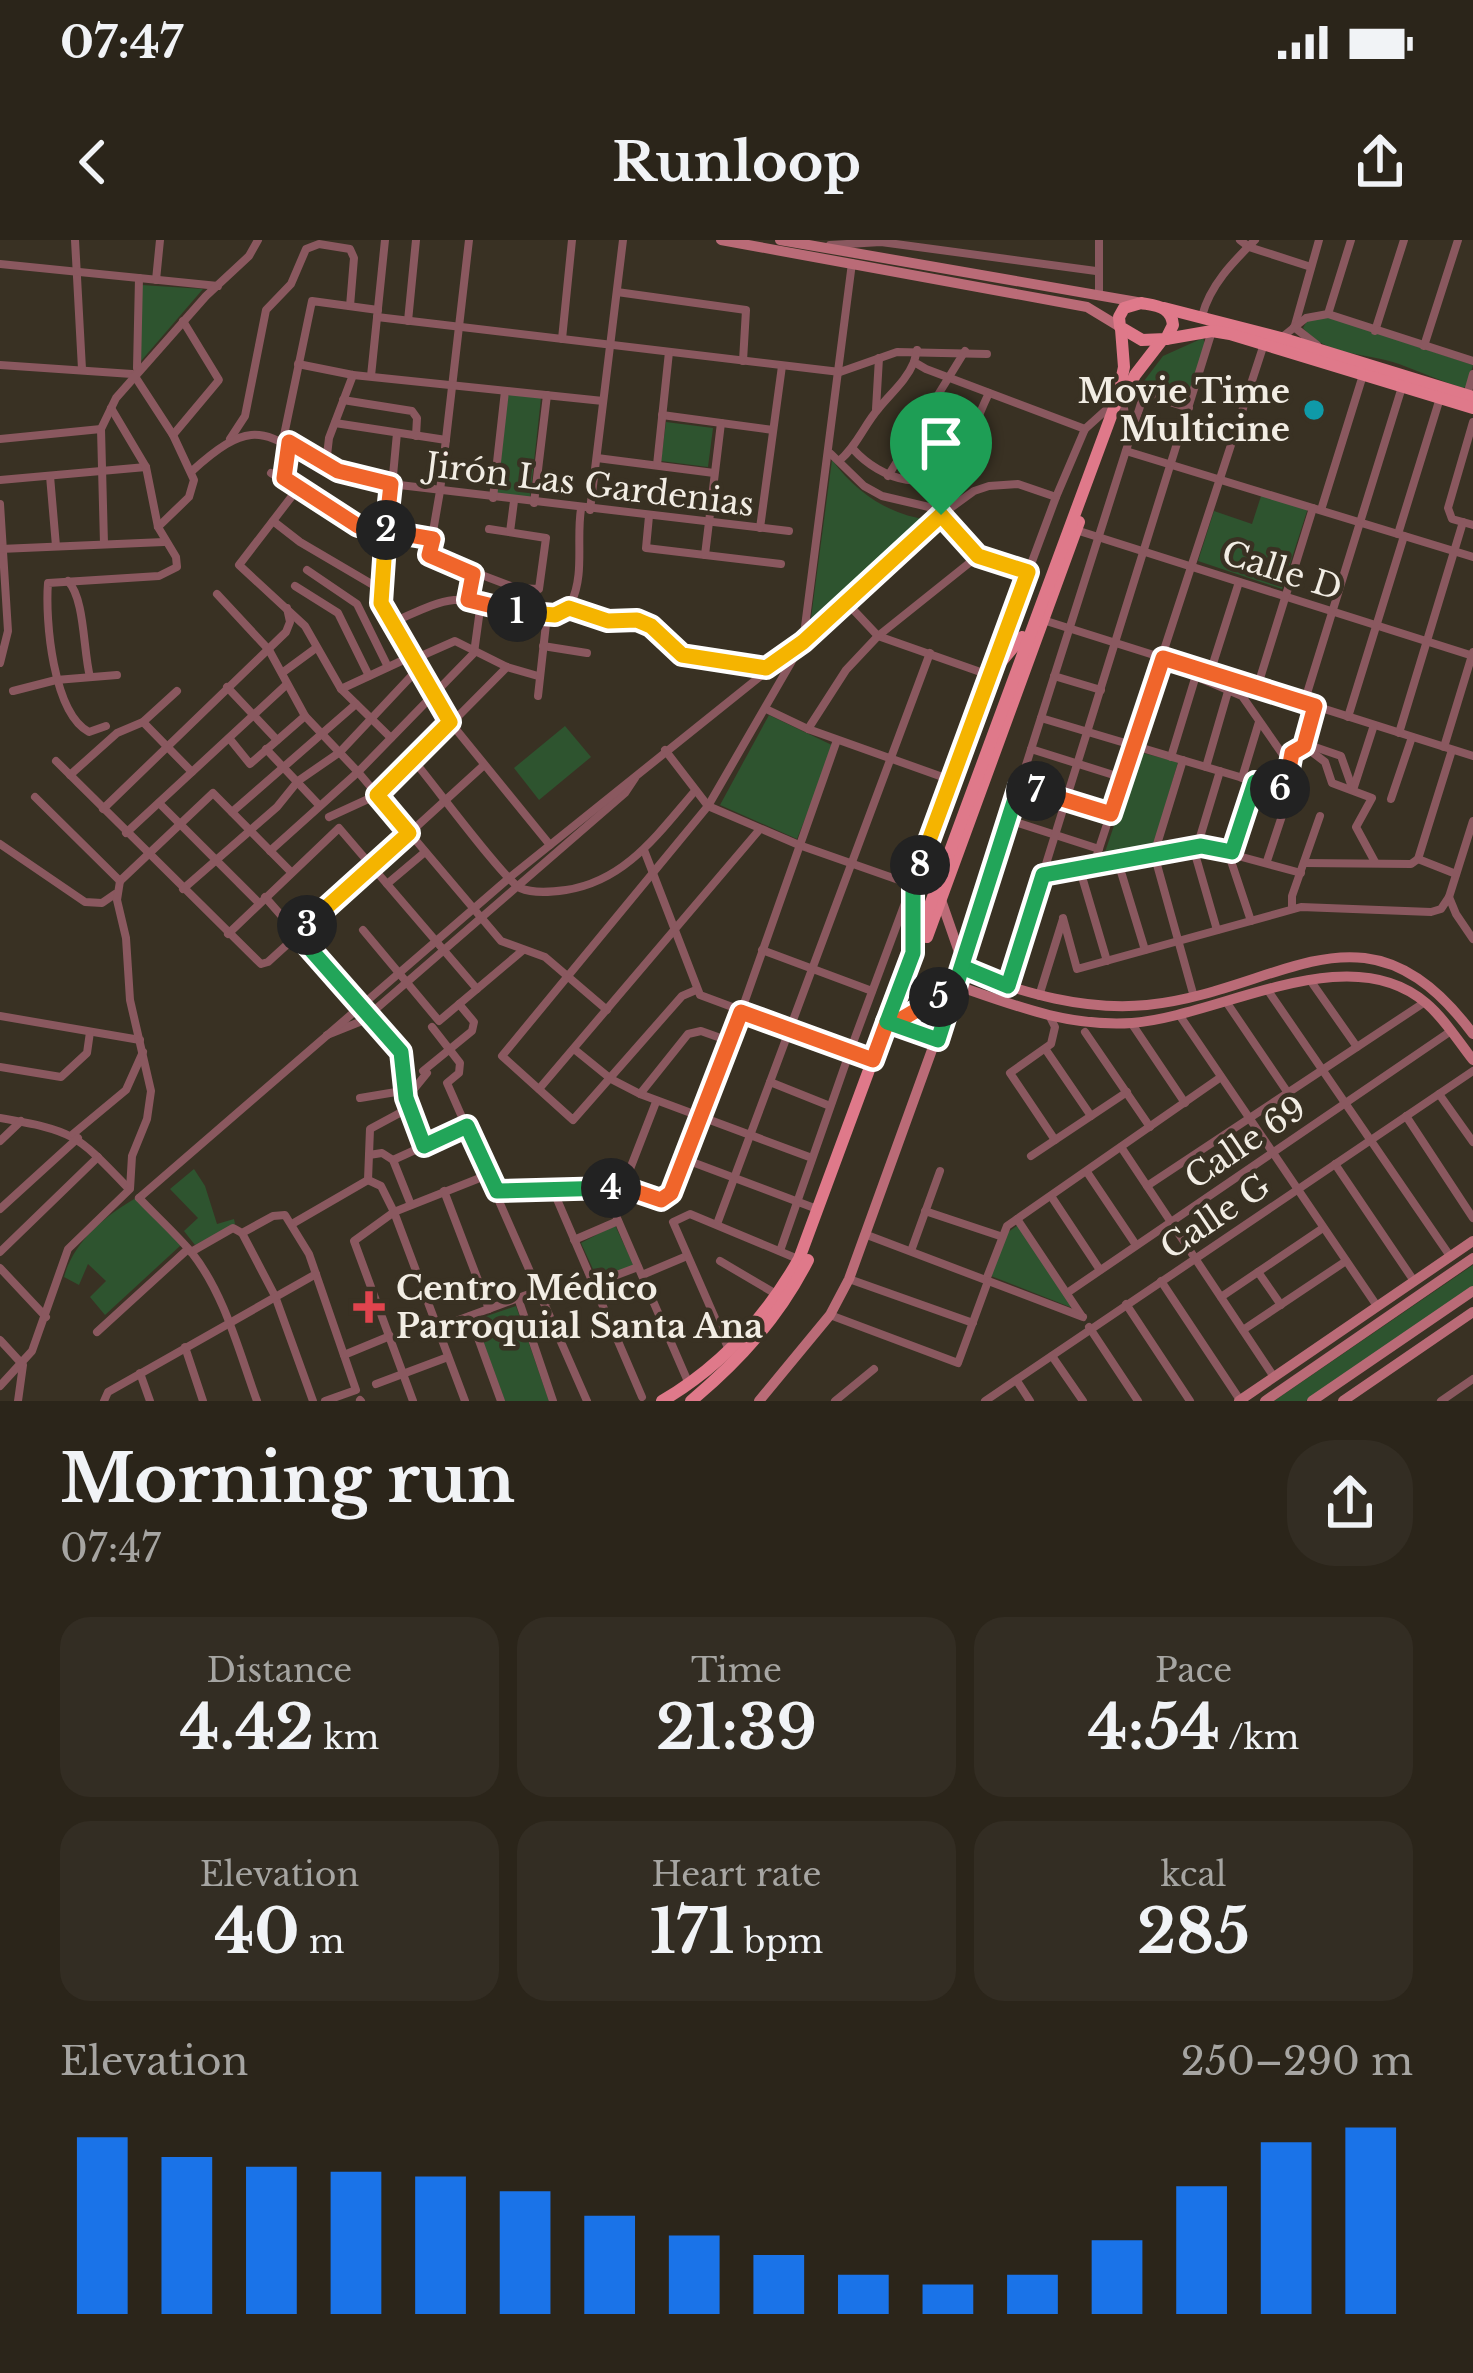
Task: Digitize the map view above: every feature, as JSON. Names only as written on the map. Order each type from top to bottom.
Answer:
[{"type":"main road","points":[[662,1401],[729,1349],[799,1259],[873,1060],[941,900],[1120,401],[1121,310],[1141,303],[1202,316],[1471,400]]},
{"type":"main road","points":[[691,1401],[752,1345],[797,1281],[819,1233],[913,953],[1120,401],[1173,326],[1164,308]]},
{"type":"main road","points":[[1121,328],[1136,339],[1212,332],[1440,398],[1471,400]]},
{"type":"main road","points":[[990,675],[1037,623]]},
{"type":"main road","points":[[913,885],[913,953]]},
{"type":"street","points":[[75,240],[82,369]]},
{"type":"street","points":[[156,280],[160,240]]},
{"type":"street","points":[[104,544],[101,429],[111,408],[134,374],[249,256],[258,240]]},
{"type":"street","points":[[371,376],[385,240]]},
{"type":"street","points":[[407,321],[416,240]]},
{"type":"street","points":[[469,240],[429,555],[516,588],[539,589],[546,538],[489,529]]},
{"type":"street","points":[[562,339],[572,240]]},
{"type":"street","points":[[569,608],[579,581],[576,539],[597,458],[623,240]]},
{"type":"street","points":[[721,240],[1141,303]]},
{"type":"street","points":[[780,240],[1087,307],[1121,328]]},
{"type":"street","points":[[1099,240],[1099,296]]},
{"type":"street","points":[[1294,327],[1319,240]]},
{"type":"street","points":[[1328,314],[1351,240]]},
{"type":"street","points":[[1376,331],[1404,240]]},
{"type":"street","points":[[1424,346],[1458,240]]},
{"type":"street","points":[[878,262],[881,241]]},
{"type":"street","points":[[820,246],[881,241],[1096,271]]},
{"type":"street","points":[[1202,316],[1209,296],[1248,242],[1311,267]]},
{"type":"street","points":[[192,471],[230,440],[245,416],[266,310],[291,284],[306,249],[319,244],[350,249],[350,306]]},
{"type":"street","points":[[696,990],[682,996],[573,1120],[502,1056],[708,806],[803,642],[851,263]]},
{"type":"street","points":[[0,264],[218,286]]},
{"type":"street","points":[[139,278],[139,357],[134,374],[192,471],[189,496],[158,527]]},
{"type":"street","points":[[616,292],[746,310],[743,361]]},
{"type":"street","points":[[284,478],[298,364],[312,301],[407,321],[840,373],[917,350],[987,354]]},
{"type":"street","points":[[1281,338],[1314,314],[1328,314],[1473,361]]},
{"type":"street","points":[[173,435],[219,380],[183,321]]},
{"type":"street","points":[[1294,327],[1324,351]]},
{"type":"street","points":[[1008,986],[1212,332]]},
{"type":"street","points":[[1094,867],[1264,344]]},
{"type":"street","points":[[839,461],[908,376],[917,350]]},
{"type":"street","points":[[888,476],[964,351]]},
{"type":"street","points":[[657,466],[669,352]]},
{"type":"street","points":[[876,410],[879,358]]},
{"type":"street","points":[[914,362],[1085,428]]},
{"type":"street","points":[[298,364],[353,375],[604,401]]},
{"type":"street","points":[[0,365],[134,374]]},
{"type":"street","points":[[760,528],[782,366]]},
{"type":"street","points":[[1251,709],[1262,690],[1286,596],[1364,374]]},
{"type":"street","points":[[1471,400],[1473,374]]},
{"type":"street","points":[[326,464],[334,423],[353,375]]},
{"type":"street","points":[[1304,703],[1402,386]]},
{"type":"street","points":[[493,498],[505,391]]},
{"type":"street","points":[[853,449],[867,465],[888,476],[927,479],[949,467],[960,454],[989,393]]},
{"type":"street","points":[[759,1401],[830,1315],[867,1235],[956,987],[1144,394],[1189,408]]},
{"type":"street","points":[[535,503],[547,395]]},
{"type":"street","points":[[1348,717],[1440,398]]},
{"type":"street","points":[[343,400],[412,411],[417,418],[416,436]]},
{"type":"street","points":[[780,1251],[850,1051],[1085,428],[1120,401],[1128,446]]},
{"type":"street","points":[[106,726],[89,732],[81,728],[56,680],[47,589],[52,580],[168,573],[177,567],[158,527],[146,467],[111,408]]},
{"type":"street","points":[[662,416],[773,430]]},
{"type":"street","points":[[1399,733],[1454,551],[1468,524],[1451,519],[1448,508],[1473,422]]},
{"type":"street","points":[[334,423],[446,440]]},
{"type":"street","points":[[705,555],[721,423]]},
{"type":"street","points":[[0,439],[101,429]]},
{"type":"street","points":[[397,433],[381,603],[450,722],[550,844]]},
{"type":"street","points":[[230,440],[264,436],[286,441]]},
{"type":"street","name":"Jirón Las Gardenias","points":[[286,441],[338,471],[391,484],[789,531]]},
{"type":"street","points":[[1128,446],[1171,464],[1473,557]]},
{"type":"street","points":[[830,453],[864,486],[941,515],[978,556],[1028,572]]},
{"type":"street","points":[[597,458],[715,472]]},
{"type":"street","points":[[0,480],[146,467]]},
{"type":"street","points":[[271,473],[350,522],[433,539]]},
{"type":"street","points":[[50,476],[56,546]]},
{"type":"street","points":[[139,1198],[509,878],[803,642],[941,515],[974,490],[989,486],[1018,484],[1056,497]]},
{"type":"street","points":[[299,487],[239,565],[305,626],[341,689],[391,738]]},
{"type":"street","points":[[510,532],[514,501]]},
{"type":"street","points":[[0,504],[6,649],[0,663]]},
{"type":"street","points":[[649,516],[646,548],[782,564]]},
{"type":"street","points":[[274,521],[380,590]]},
{"type":"street","name":"Calle D","points":[[1076,530],[1473,654]]},
{"type":"street","points":[[2,549],[166,542]]},
{"type":"street","points":[[808,729],[846,670],[878,636],[978,556]]},
{"type":"street","points":[[307,571],[358,604],[388,667]]},
{"type":"street","points":[[468,600],[473,574]]},
{"type":"street","points":[[66,580],[78,596],[82,648],[90,677]]},
{"type":"street","points":[[1210,673],[1239,582]]},
{"type":"street","points":[[296,586],[338,613],[368,676]]},
{"type":"street","points":[[217,595],[268,650],[305,716],[324,732],[481,918],[509,947],[545,958],[607,1010]]},
{"type":"street","points":[[391,623],[448,601],[468,600],[547,615],[569,608],[608,621],[637,620],[651,626],[682,655],[766,668]]},
{"type":"street","points":[[270,851],[358,772],[474,652],[481,602]]},
{"type":"street","points":[[845,602],[878,636],[990,675]]},
{"type":"street","points":[[103,809],[290,627],[287,607]]},
{"type":"street","points":[[538,696],[547,615]]},
{"type":"street","points":[[1037,623],[1163,658],[1229,688],[1251,709],[1288,762]]},
{"type":"street","points":[[341,689],[455,641],[507,667],[538,676]]},
{"type":"street","points":[[543,646],[587,653]]},
{"type":"street","points":[[282,673],[316,648]]},
{"type":"street","points":[[717,1224],[930,653]]},
{"type":"street","points":[[1043,875],[1195,847],[1303,868],[1411,864],[1418,860],[1473,654]]},
{"type":"street","points":[[182,889],[298,782],[374,720],[413,662]]},
{"type":"street","points":[[329,817],[377,795],[507,667]]},
{"type":"street","points":[[1196,673],[1210,673],[1473,756]]},
{"type":"street","points":[[1171,757],[1196,673]]},
{"type":"street","points":[[13,691],[56,680],[117,675]]},
{"type":"street","points":[[1054,676],[1101,690]]},
{"type":"street","points":[[126,833],[285,686]]},
{"type":"street","points":[[227,687],[277,740]]},
{"type":"street","points":[[1206,767],[1229,688]]},
{"type":"street","points":[[70,775],[117,733],[143,722],[177,691]]},
{"type":"street","points":[[232,812],[356,704]]},
{"type":"street","points":[[1304,746],[1315,706]]},
{"type":"street","points":[[766,709],[808,729],[951,780]]},
{"type":"street","points":[[229,738],[250,764],[305,716]]},
{"type":"street","points":[[1041,718],[1287,791]]},
{"type":"street","points":[[1243,778],[1259,721]]},
{"type":"street","points":[[143,722],[192,772]]},
{"type":"street","points":[[1353,792],[1374,725]]},
{"type":"street","points":[[1391,799],[1412,737]]},
{"type":"street","points":[[497,1191],[623,1187],[667,1198],[741,1012],[837,740]]},
{"type":"street","points":[[1304,746],[1325,762],[1332,783],[1372,798],[1356,827],[1375,862]]},
{"type":"street","points":[[1267,861],[1287,791],[1292,753],[1304,746],[1322,747],[1341,756],[1353,792]]},
{"type":"street","points":[[1031,748],[1123,778]]},
{"type":"street","points":[[266,749],[318,804]]},
{"type":"street","points":[[665,750],[708,806],[799,845],[913,885]]},
{"type":"street","points":[[1183,760],[1154,854],[1193,997]]},
{"type":"street","points":[[56,761],[261,964],[483,766]]},
{"type":"street","points":[[414,761],[517,886],[549,893],[601,882],[644,849],[694,792]]},
{"type":"street","points":[[326,1036],[368,1016],[626,793],[649,764]]},
{"type":"street","points":[[1217,930],[1195,847],[1220,771]]},
{"type":"street","points":[[1251,921],[1230,851],[1255,782]]},
{"type":"street","points":[[1019,786],[1111,814]]},
{"type":"street","points":[[18,1401],[23,1365],[46,1317],[68,1249],[130,1190],[133,1156],[150,1105],[149,1075],[130,1000],[126,938],[116,893],[120,881],[213,793],[291,872]]},
{"type":"street","points":[[34,797],[120,881]]},
{"type":"street","points":[[159,803],[297,934],[401,1052],[404,1091],[424,1146]]},
{"type":"street","points":[[1292,909],[1320,815]]},
{"type":"street","points":[[1009,820],[1100,849]]},
{"type":"street","points":[[1039,996],[1063,918],[1077,969],[1292,909],[1441,909],[1469,850],[1473,821]]},
{"type":"street","points":[[228,934],[339,828],[477,989]]},
{"type":"street","points":[[539,1089],[760,829]]},
{"type":"street","points":[[0,844],[85,902],[102,903],[116,893]]},
{"type":"street","points":[[644,849],[696,990],[705,998],[873,1060]]},
{"type":"street","points":[[387,884],[425,852]]},
{"type":"street","points":[[1418,860],[1456,874]]},
{"type":"street","points":[[1118,862],[1145,950]]},
{"type":"street","points":[[1080,869],[1106,961]]},
{"type":"street","points":[[1450,897],[1473,939]]},
{"type":"street","points":[[941,900],[962,967]]},
{"type":"street","points":[[363,930],[407,982],[461,1069],[447,1083],[587,1401]]},
{"type":"street","points":[[435,1024],[523,950]]},
{"type":"street","points":[[762,950],[872,992]]},
{"type":"street","points":[[1052,955],[1072,950]]},
{"type":"street","points":[[962,967],[1039,996],[1104,1006],[1193,997],[1308,962],[1366,958],[1404,969],[1436,989],[1473,1034]]},
{"type":"street","points":[[890,1023],[956,987],[1050,1017],[1131,1023],[1180,1016],[1342,975],[1376,978],[1425,1002],[1473,1060]]},
{"type":"street","points":[[1310,980],[1358,1047]]},
{"type":"street","points":[[1269,992],[1450,1256]]},
{"type":"street","points":[[1147,1186],[1425,1002]]},
{"type":"street","points":[[1227,1003],[1288,1093]]},
{"type":"street","points":[[360,1098],[418,1086],[425,1072],[474,1027],[459,1004]]},
{"type":"street","points":[[0,1016],[140,1040]]},
{"type":"street","points":[[1180,1016],[1377,1306]]},
{"type":"street","points":[[1050,1017],[1054,1033],[1046,1051],[1010,1072],[1055,1140]]},
{"type":"street","points":[[890,1023],[938,1040]]},
{"type":"street","points":[[1131,1023],[1185,1103]]},
{"type":"street","points":[[0,1067],[61,1077],[84,1058],[90,1031]]},
{"type":"street","points":[[640,1094],[688,1034],[701,1031],[729,1041]]},
{"type":"street","name":"Calle 69","points":[[1066,1293],[1451,1031]]},
{"type":"street","points":[[1085,1032],[1150,1127]]},
{"type":"street","points":[[574,1049],[611,1079],[656,1102],[812,1158]]},
{"type":"street","points":[[1046,1051],[1091,1116]]},
{"type":"street","points":[[0,1209],[126,1090],[143,1052]]},
{"type":"street","name":"Calle G","points":[[986,1401],[1473,1071]]},
{"type":"street","points":[[830,1315],[958,1363],[1000,1236],[1221,1077]]},
{"type":"street","points":[[770,1082],[830,1106]]},
{"type":"street","points":[[1031,1156],[1126,1092]]},
{"type":"street","points":[[1439,1094],[1473,1142]]},
{"type":"street","points":[[623,1187],[656,1102]]},
{"type":"street","points":[[368,1180],[370,1129],[409,1108]]},
{"type":"street","points":[[1406,1117],[1473,1218]]},
{"type":"street","points":[[0,1118],[76,1136],[190,1251],[229,1323],[257,1401]]},
{"type":"street","points":[[0,1141],[21,1121]]},
{"type":"street","points":[[393,1160],[467,1126]]},
{"type":"street","points":[[1121,1147],[1274,1377]]},
{"type":"street","points":[[369,1155],[382,1153],[393,1160],[411,1205]]},
{"type":"street","points":[[0,1252],[98,1157]]},
{"type":"street","points":[[684,1159],[819,1210]]},
{"type":"street","points":[[1335,1164],[1414,1280]]},
{"type":"street","points":[[1086,1171],[1136,1245]]},
{"type":"street","points":[[910,1251],[940,1172]]},
{"type":"street","points":[[413,1401],[354,1241],[394,1212],[490,1174]]},
{"type":"street","points":[[368,1180],[381,1186],[394,1212],[465,1401]]},
{"type":"street","points":[[292,1224],[368,1180]]},
{"type":"street","points":[[604,1189],[689,1384]]},
{"type":"street","points":[[553,1190],[642,1397]]},
{"type":"street","points":[[444,1191],[489,1309]]},
{"type":"street","points":[[1051,1196],[1100,1270]]},
{"type":"street","points":[[925,1211],[1000,1236]]},
{"type":"street","points":[[729,1349],[673,1222],[690,1214],[799,1259]]},
{"type":"street","points":[[242,1233],[273,1216],[286,1216],[292,1224],[316,1274],[356,1390],[325,1401]]},
{"type":"street","points":[[1018,1219],[1138,1401]]},
{"type":"street","points":[[574,1240],[618,1221]]},
{"type":"street","points":[[97,1332],[190,1251],[233,1228],[242,1233],[274,1296],[313,1401]]},
{"type":"street","points":[[1221,1297],[1323,1228]]},
{"type":"street","points":[[867,1235],[1082,1317]]},
{"type":"street","points":[[1161,1281],[1239,1401],[1473,1241]]},
{"type":"street","points":[[545,1302],[687,1256]]},
{"type":"street","points":[[1265,1401],[1473,1258]]},
{"type":"street","points":[[720,1261],[776,1294]]},
{"type":"street","points":[[1243,1330],[1346,1261]]},
{"type":"street","points":[[0,1268],[46,1317]]},
{"type":"street","points":[[1258,1272],[1281,1305]]},
{"type":"street","points":[[104,1399],[140,1373],[316,1274]]},
{"type":"street","points":[[849,1279],[973,1323]]},
{"type":"street","points":[[437,1328],[540,1290]]},
{"type":"street","points":[[1312,1401],[1473,1291]]},
{"type":"street","points":[[518,1298],[553,1401]]},
{"type":"street","points":[[1126,1304],[1190,1401]]},
{"type":"street","points":[[1343,1401],[1473,1312]]},
{"type":"street","points":[[470,1316],[501,1401]]},
{"type":"street","points":[[344,1354],[390,1336]]},
{"type":"street","points":[[0,1340],[23,1365]]},
{"type":"street","points":[[185,1347],[203,1401]]},
{"type":"street","points":[[1052,1356],[1083,1401]]},
{"type":"street","points":[[376,1384],[448,1358]]},
{"type":"street","points":[[0,1386],[23,1365]]},
{"type":"street","points":[[835,1401],[874,1369]]},
{"type":"street","points":[[140,1373],[150,1401]]},
{"type":"street","points":[[1444,1400],[1473,1379]]},
{"type":"street","points":[[1017,1381],[1030,1401]]},
{"type":"street","points":[[20,1385],[28,1401]]},
{"type":"green space","points":[[141,288],[203,289],[141,361]]},
{"type":"green space","points":[[1325,316],[1473,365],[1467,386],[1323,344],[1303,328],[1307,321]]},
{"type":"green space","points":[[1203,338],[1186,404],[1138,389],[1163,356]]},
{"type":"green space","points":[[508,394],[541,398],[530,498],[497,494]]},
{"type":"green space","points":[[666,422],[713,428],[708,467],[661,461]]},
{"type":"green space","points":[[832,460],[874,500],[929,520],[814,621],[811,618]]},
{"type":"green space","points":[[1262,493],[1308,508],[1282,589],[1198,561],[1214,511],[1252,524]]},
{"type":"green space","points":[[769,715],[834,746],[797,839],[720,805]]},
{"type":"green space","points":[[565,726],[591,757],[539,800],[514,768]]},
{"type":"green space","points":[[1139,752],[1178,762],[1153,848],[1103,858]]},
{"type":"green space","points":[[194,1169],[217,1224],[234,1219],[235,1224],[195,1245],[184,1231],[198,1218],[170,1189]]},
{"type":"green space","points":[[136,1198],[181,1245],[105,1315],[90,1297],[106,1281],[88,1264],[79,1285],[64,1277],[75,1252],[92,1231]]},
{"type":"green space","points":[[615,1225],[634,1266],[598,1280],[581,1243]]},
{"type":"green space","points":[[1018,1225],[1075,1309],[991,1276],[1007,1233]]},
{"type":"green space","points":[[1473,1265],[1473,1288],[1306,1401],[1274,1401]]},
{"type":"green space","points":[[516,1306],[549,1401],[505,1401],[475,1320]]},
{"type":"place","name":"Movie Time Multicine","points":[[1314,410]]},
{"type":"place","name":"Centro Médico Parroquial Santa Ana","points":[[369,1307]]},
{"type":"route","points":[[941,515],[803,642],[766,668],[682,655],[656,628],[637,620],[608,621],[569,608],[555,615],[517,612],[468,600],[473,574],[429,555],[433,539],[386,532],[358,526],[284,478],[289,442],[338,471],[391,484],[386,532],[380,590],[381,603],[450,722],[377,795],[409,833],[297,934],[401,1052],[406,1098],[424,1146],[467,1126],[497,1191],[623,1187],[664,1200],[671,1193],[741,1012],[873,1060],[887,1022],[893,1024],[956,987],[962,967],[1008,986],[1043,875],[1201,846],[1232,852],[1255,782],[1285,790],[1288,762],[1304,746],[1315,706],[1163,658],[1111,814],[1019,786],[975,924],[962,967],[956,987],[938,1040],[887,1022],[913,953],[913,885],[1028,572],[978,556],[941,515]]}]
